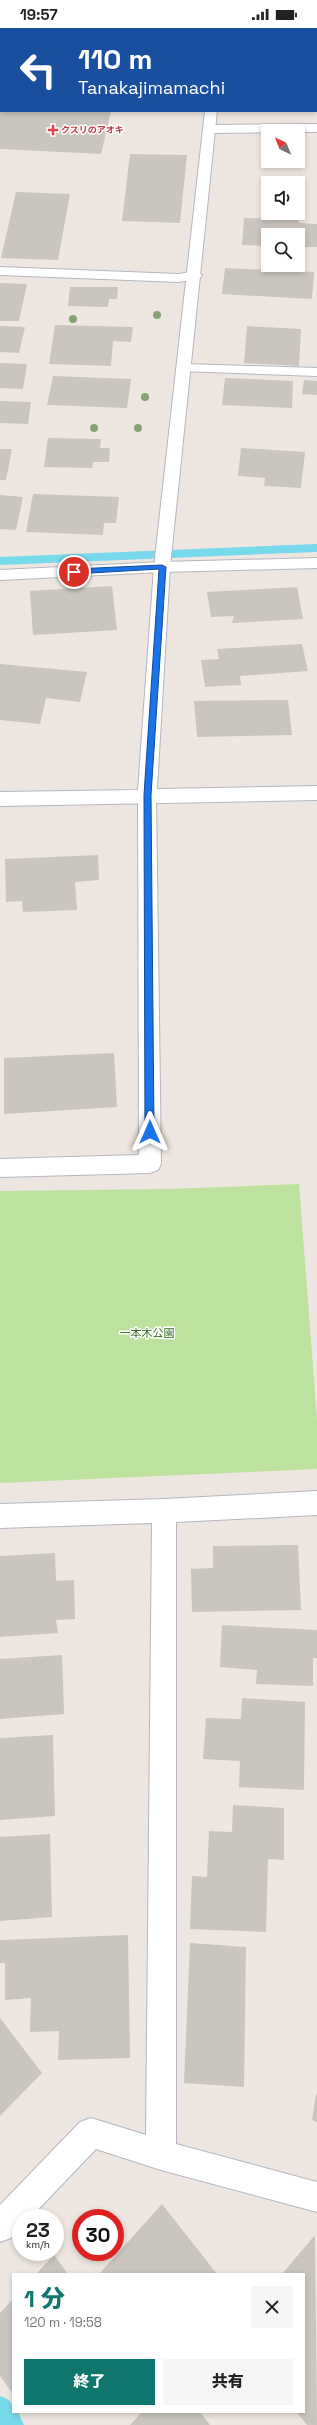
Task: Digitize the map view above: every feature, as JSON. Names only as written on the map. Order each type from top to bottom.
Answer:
[{"type":"street","points":[[0,1168],[150,1164],[147,795],[162,567],[185,368],[211,112]]},
{"type":"street","points":[[210,129],[317,128]]},
{"type":"street","points":[[0,272],[180,278],[195,275]]},
{"type":"street","points":[[185,368],[317,372]]},
{"type":"street","points":[[0,575],[162,567],[317,563]]},
{"type":"street","points":[[0,799],[147,795],[317,793]]},
{"type":"street","points":[[0,1516],[164,1511],[317,1503]]},
{"type":"street","points":[[161,2155],[164,1511]]},
{"type":"street","points":[[0,2227],[91,2133],[161,2155],[317,2197]]},
{"type":"green space","name":"一本木公園","points":[[299,1184],[317,1419],[317,1469],[0,1483],[0,1191],[167,1189]]},
{"type":"building","name":"クスリのアオキ","points":[[0,112],[111,112],[101,154],[0,149]]},
{"type":"building","points":[[130,154],[187,155],[180,223],[122,221]]},
{"type":"building","points":[[16,192],[70,194],[58,260],[1,258]]},
{"type":"building","points":[[244,218],[261,218],[261,220],[298,220],[299,223],[317,224],[317,247],[305,247],[305,228],[261,228],[261,246],[242,245]]},
{"type":"building","points":[[225,268],[261,270],[261,272],[314,272],[312,299],[222,294]]},
{"type":"building","points":[[0,283],[27,284],[19,321],[0,321]]},
{"type":"building","points":[[70,287],[118,287],[117,299],[109,299],[108,307],[68,306]]},
{"type":"building","points":[[55,325],[133,327],[131,342],[113,341],[111,366],[49,364]]},
{"type":"building","points":[[0,326],[25,327],[19,353],[0,352]]},
{"type":"building","points":[[247,326],[301,329],[299,366],[244,363]]},
{"type":"building","points":[[0,363],[27,364],[23,389],[0,388]]},
{"type":"building","points":[[53,376],[131,379],[127,408],[47,405]]},
{"type":"building","points":[[225,378],[293,381],[292,408],[222,405]]},
{"type":"building","points":[[304,380],[317,381],[317,395],[302,394]]},
{"type":"building","points":[[0,401],[31,402],[28,424],[0,423]]},
{"type":"building","points":[[48,438],[101,439],[100,448],[110,448],[109,462],[93,462],[92,468],[44,467]]},
{"type":"building","points":[[241,448],[305,452],[301,488],[264,486],[265,478],[238,476]]},
{"type":"building","points":[[0,449],[12,449],[6,480],[0,480]]},
{"type":"building","points":[[33,494],[119,497],[116,523],[104,523],[103,535],[26,532]]},
{"type":"building","points":[[0,495],[23,497],[16,530],[0,529]]},
{"type":"building","points":[[112,586],[117,630],[33,635],[30,591]]},
{"type":"building","points":[[297,587],[303,619],[232,623],[234,616],[211,617],[207,592]]},
{"type":"building","points":[[302,644],[308,671],[240,676],[241,685],[205,687],[201,660],[219,659],[217,649]]},
{"type":"building","points":[[0,664],[87,672],[80,702],[46,698],[40,724],[0,720]]},
{"type":"building","points":[[288,700],[292,735],[197,737],[194,701]]},
{"type":"building","points":[[98,855],[99,880],[75,882],[77,910],[23,912],[22,901],[6,902],[5,859]]},
{"type":"building","points":[[114,1053],[117,1107],[4,1114],[4,1058]]},
{"type":"building","points":[[298,1545],[301,1610],[192,1612],[191,1569],[213,1568],[213,1546]]},
{"type":"building","points":[[55,1553],[56,1581],[74,1580],[75,1619],[56,1620],[58,1633],[0,1637],[0,1556]]},
{"type":"building","points":[[222,1625],[317,1630],[317,1658],[313,1658],[313,1686],[256,1684],[257,1670],[220,1667]]},
{"type":"building","points":[[62,1655],[64,1714],[0,1719],[0,1659]]},
{"type":"building","points":[[242,1698],[305,1702],[304,1790],[239,1787],[240,1761],[203,1759],[206,1718],[241,1719]]},
{"type":"building","points":[[53,1735],[55,1816],[0,1820],[0,1738]]},
{"type":"building","points":[[233,1805],[284,1808],[284,1860],[268,1859],[266,1932],[190,1929],[192,1876],[207,1877],[209,1831],[232,1832]]},
{"type":"building","points":[[50,1834],[52,1917],[0,1921],[0,1837]]},
{"type":"building","points":[[128,1935],[130,2058],[58,2060],[59,2031],[30,2032],[31,1998],[5,2000],[5,1963],[0,1963],[0,1940]]},
{"type":"building","points":[[190,1943],[246,1947],[244,2087],[184,2083]]},
{"type":"building","points":[[0,2018],[42,2073],[0,2116]]},
{"type":"building","points":[[317,2094],[317,2122],[312,2120]]},
{"type":"building","points":[[162,2204],[216,2273],[100,2273],[111,2261],[124,2261],[124,2246]]},
{"type":"building","points":[[315,2235],[317,2425],[307,2425],[298,2413],[305,2413],[305,2273],[283,2273]]},
{"type":"building","points":[[48,2261],[58,2261],[67,2273],[37,2273]]},
{"type":"building","points":[[12,2300],[12,2393],[0,2376],[0,2313]]},
{"type":"building","points":[[141,2413],[201,2413],[210,2425],[130,2425]]},
{"type":"waterway","points":[[0,561],[317,548]]},
{"type":"waterway","points":[[0,2408],[12,2425]]},
{"type":"place","name":"クスリのアオキ","points":[[53,130]]},
{"type":"route","points":[[74,572],[162,567],[147,795],[150,1132]]}]
